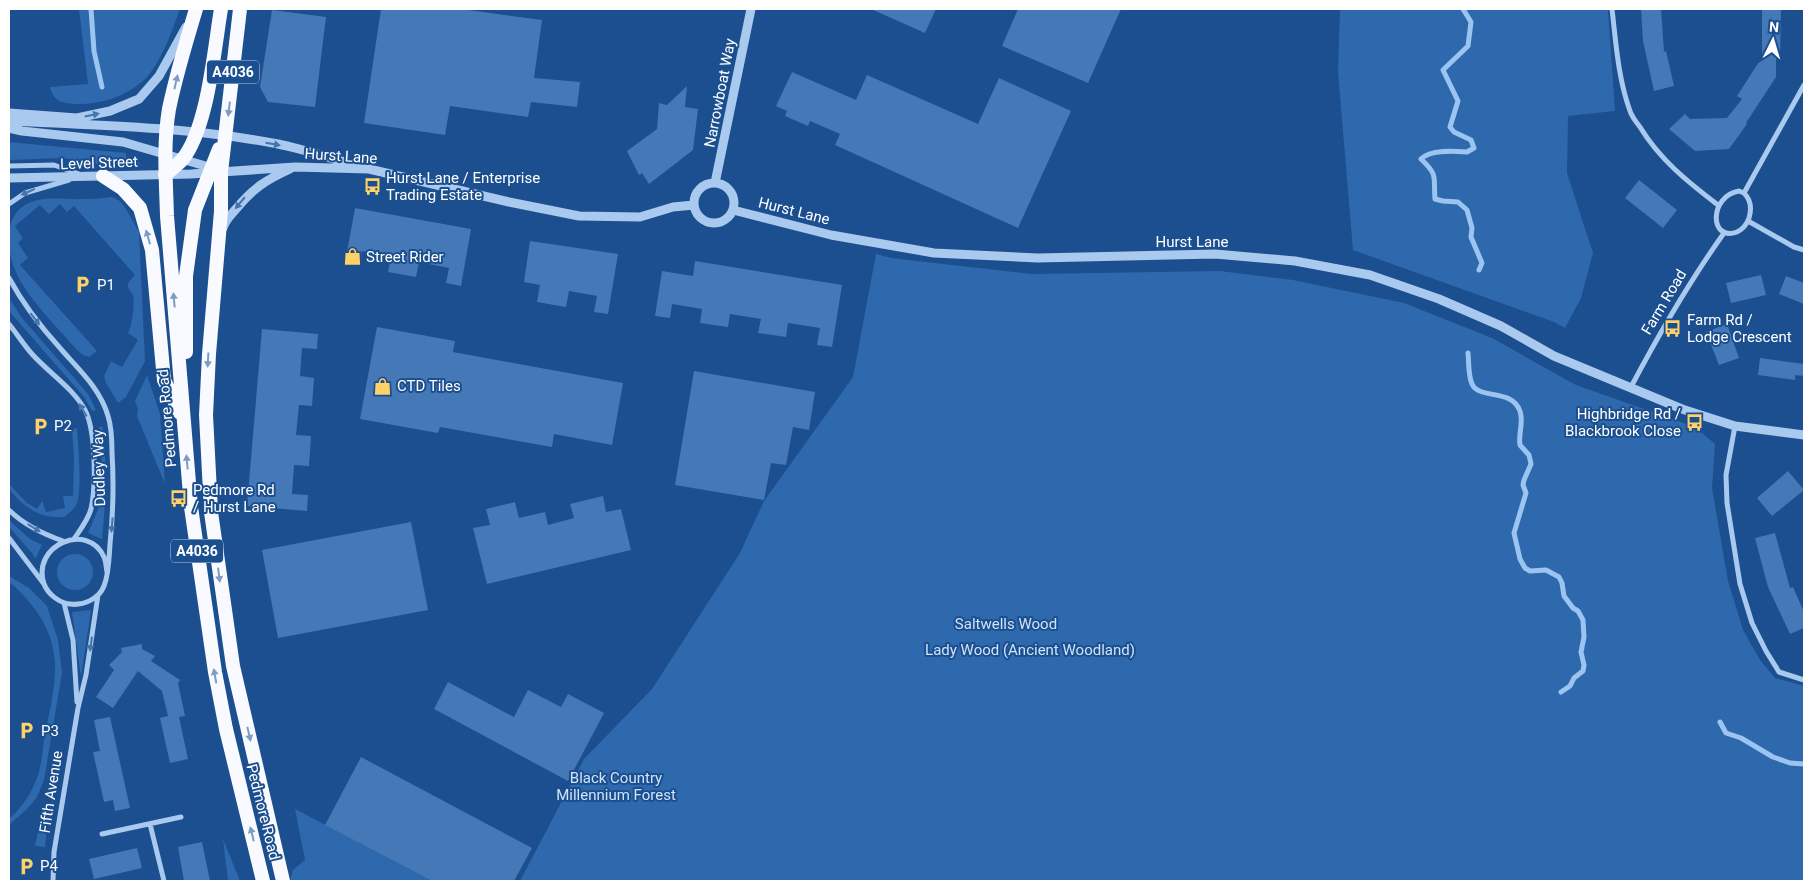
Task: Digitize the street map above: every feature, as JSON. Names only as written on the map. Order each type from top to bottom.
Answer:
[{"type":"highway","name":"Pedmore Road","points":[[196,9],[169,110],[165,175],[191,507],[215,672],[226,729],[263,881]]},
{"type":"highway","points":[[165,175],[183,159],[197,132],[206,104],[221,9]]},
{"type":"highway","name":"Pedmore Road","points":[[240,9],[225,136],[214,171],[221,211],[206,415],[211,512],[233,666],[283,881]]},
{"type":"highway","points":[[184,420],[187,342],[186,276],[195,210],[214,171]]},
{"type":"highway","points":[[102,176],[124,189],[140,208],[152,250],[164,380],[184,420]]},
{"type":"street","points":[[9,113],[77,118],[110,111],[139,99],[159,76],[196,9]]},
{"type":"street","name":"Narrowboat Way","points":[[715,182],[751,9]]},
{"type":"street","points":[[1612,9],[1622,85],[1630,113],[1650,145],[1694,188],[1718,205]]},
{"type":"street","points":[[1744,192],[1804,85]]},
{"type":"street","points":[[9,122],[125,126],[197,132],[278,144],[369,169]]},
{"type":"street","points":[[9,128],[124,142],[183,159],[214,171]]},
{"type":"street","points":[[9,166],[54,165],[84,176]]},
{"type":"street","points":[[218,260],[225,222],[247,195],[266,180],[294,166]]},
{"type":"street","name":"Hurst Lane","points":[[191,174],[294,166],[369,169],[578,216],[640,217],[673,207],[694,205]]},
{"type":"street","name":"Level Street","points":[[9,178],[191,174]]},
{"type":"street","points":[[9,204],[24,193],[50,184],[84,176]]},
{"type":"street","points":[[715,182],[722,184],[730,190],[735,203],[728,217],[722,221],[711,223],[699,216],[694,205],[698,191],[703,186],[715,182]]},
{"type":"street","points":[[1731,192],[1744,192],[1750,204],[1748,222],[1739,231],[1728,234],[1724,233],[1716,222],[1718,205],[1731,192]]},
{"type":"street","name":"Hurst Lane","points":[[733,210],[831,234],[934,253],[1038,258],[1215,254],[1295,261],[1370,276],[1439,299],[1501,326],[1554,356],[1682,409],[1735,426],[1804,435]]},
{"type":"street","points":[[1748,222],[1794,247],[1804,250]]},
{"type":"street","name":"Farm Road","points":[[1630,387],[1667,321],[1702,264],[1724,233]]},
{"type":"street","name":"Dudley Way","points":[[9,278],[22,303],[88,379],[108,415],[111,429],[113,508],[107,572]]},
{"type":"street","name":"Dudley Way","points":[[9,324],[32,354],[72,393],[85,410],[89,421],[93,448],[91,510],[74,539]]},
{"type":"street","points":[[1735,426],[1726,475],[1727,503],[1740,584],[1752,623],[1766,651],[1780,672],[1804,680]]},
{"type":"street","points":[[9,510],[15,516],[46,535],[63,541]]},
{"type":"street","points":[[9,538],[39,580],[50,593],[64,603],[82,604],[98,595],[104,587],[107,572],[104,557],[91,544],[74,539],[63,541],[53,547],[45,558],[42,571],[44,585]]},
{"type":"street","name":"Fifth Avenue","points":[[53,881],[54,852],[78,708],[86,675],[98,595]]},
{"type":"street","name":"Fifth Avenue","points":[[64,603],[73,640],[78,708]]},
{"type":"street","points":[[102,834],[181,817]]},
{"type":"street","points":[[150,824],[164,881]]},
{"type":"green space","points":[[79,9],[180,9],[161,57],[143,81],[120,96],[93,103],[75,104],[66,103],[56,98],[51,92],[50,87],[88,84]]},
{"type":"green space","points":[[1340,9],[1608,9],[1615,111],[1568,116],[1567,173],[1593,253],[1581,298],[1565,328],[1554,322],[1353,250],[1338,72]]},
{"type":"green space","points":[[9,142],[126,153],[126,156],[141,164],[103,165],[63,158],[9,160]]},
{"type":"green space","points":[[112,197],[120,201],[139,232],[145,361],[126,397],[118,403],[104,376],[111,361],[122,367],[138,340],[128,333],[134,303],[128,283],[135,275],[74,206],[67,212],[60,204],[49,214],[40,205],[15,226],[23,238],[18,243],[28,258],[20,265],[97,351],[89,357],[77,350],[40,309],[27,291],[16,273],[9,241],[9,230],[12,220],[17,212],[32,202],[47,199]]},
{"type":"green space","name":"Saltwells Wood","points":[[876,254],[891,258],[1032,274],[1220,271],[1293,280],[1404,303],[1492,338],[1576,385],[1695,427],[1715,444],[1712,488],[1728,581],[1743,630],[1760,660],[1775,678],[1804,686],[1804,881],[520,881],[584,759],[652,689],[740,553],[764,501],[853,377]]},
{"type":"green space","points":[[9,298],[22,318],[88,394],[96,410],[92,411],[84,397],[9,311]]},
{"type":"green space","points":[[147,375],[160,414],[165,484],[137,416],[138,409],[135,401]]},
{"type":"green space","points":[[99,427],[103,427],[105,469],[102,539],[88,533],[99,507],[102,465]]},
{"type":"green space","points":[[77,428],[79,477],[76,505],[64,517],[40,514],[26,506],[9,489],[9,484],[27,503],[37,509],[42,501],[46,512],[65,508],[63,496],[73,496],[74,457],[72,430]]},
{"type":"green space","points":[[9,520],[30,539],[42,545],[35,559],[33,554],[9,527]]},
{"type":"green space","points":[[75,554],[82,555],[88,559],[92,565],[92,579],[88,585],[82,589],[75,590],[68,589],[62,585],[58,579],[57,572],[58,565],[62,559],[68,555]]},
{"type":"green space","points":[[9,576],[29,588],[47,606],[58,640],[62,673],[44,780],[37,797],[9,825],[9,819],[20,808],[32,790],[38,775],[52,698],[55,659],[47,629],[22,593],[9,582]]},
{"type":"green space","points":[[91,610],[81,677],[72,612]]},
{"type":"green space","points":[[54,797],[47,825],[45,847],[35,846],[39,827]]},
{"type":"green space","points":[[295,809],[432,881],[290,881],[293,870],[305,860]]},
{"type":"green space","points":[[223,839],[240,881],[228,881]]},
{"type":"building","points":[[381,9],[461,9],[542,20],[534,78],[580,82],[577,107],[531,102],[528,117],[450,106],[445,135],[364,123]]},
{"type":"building","points":[[871,9],[936,9],[925,33]]},
{"type":"building","points":[[1018,9],[1121,9],[1088,83],[1002,46]]},
{"type":"building","points":[[1641,9],[1661,9],[1664,52],[1666,51],[1674,86],[1654,91],[1643,41]]},
{"type":"building","points":[[1762,9],[1781,9],[1780,58],[1776,58],[1776,77],[1729,149],[1695,151],[1669,129],[1685,114],[1690,119],[1727,118],[1742,99],[1737,96],[1762,57]]},
{"type":"building","points":[[272,10],[326,17],[315,107],[268,102],[260,87]]},
{"type":"building","points":[[792,72],[856,100],[867,75],[978,124],[999,78],[1071,111],[1018,228],[835,145],[840,134],[810,121],[808,126],[785,116],[787,111],[776,106]]},
{"type":"building","points":[[687,86],[685,107],[698,109],[693,150],[649,184],[642,173],[639,175],[627,151],[657,129],[659,103],[667,105]]},
{"type":"building","points":[[1639,180],[1677,210],[1663,228],[1625,198]]},
{"type":"building","points":[[355,208],[471,229],[461,286],[446,283],[449,268],[419,262],[416,277],[388,272],[391,256],[362,251],[360,266],[345,263]]},
{"type":"building","points":[[530,241],[618,254],[608,314],[594,312],[597,296],[569,291],[566,307],[537,302],[540,285],[524,282]]},
{"type":"building","points":[[695,261],[842,285],[832,347],[817,345],[820,328],[788,323],[786,337],[758,333],[761,319],[730,314],[728,327],[700,323],[702,309],[672,304],[670,318],[655,316],[662,271],[693,276]]},
{"type":"building","points":[[1761,275],[1766,295],[1731,303],[1726,283]]},
{"type":"building","points":[[1786,276],[1804,283],[1804,304],[1779,294]]},
{"type":"building","points":[[1727,324],[1739,358],[1719,365],[1706,332]]},
{"type":"building","points":[[377,327],[455,341],[453,352],[623,383],[612,445],[554,434],[552,447],[440,427],[438,433],[360,419]]},
{"type":"building","points":[[262,329],[318,334],[317,349],[302,348],[300,376],[314,378],[312,406],[299,405],[296,435],[311,436],[309,466],[294,465],[292,494],[308,495],[307,511],[247,506]]},
{"type":"building","points":[[1760,358],[1804,364],[1804,376],[1795,375],[1795,380],[1758,375]]},
{"type":"building","points":[[694,371],[815,392],[809,430],[793,427],[786,465],[771,463],[764,500],[675,485]]},
{"type":"building","points":[[1788,471],[1804,490],[1772,516],[1757,498]]},
{"type":"building","points":[[603,496],[606,512],[621,509],[631,550],[487,584],[473,528],[490,525],[486,509],[515,502],[519,518],[545,512],[548,525],[574,518],[570,504]]},
{"type":"building","points":[[411,522],[428,610],[278,638],[262,550]]},
{"type":"building","points":[[1775,533],[1790,588],[1793,587],[1804,612],[1804,628],[1790,634],[1768,587],[1755,538]]},
{"type":"building","points":[[142,644],[142,649],[155,656],[151,661],[180,680],[178,683],[185,716],[179,717],[188,759],[170,763],[160,718],[168,716],[162,691],[138,671],[113,708],[96,697],[114,670],[109,665],[122,652],[121,648]]},
{"type":"building","points":[[448,682],[514,717],[528,690],[561,707],[568,694],[604,713],[568,781],[434,709]]},
{"type":"building","points":[[110,717],[130,808],[115,811],[113,800],[104,802],[93,752],[100,751],[94,720]]},
{"type":"building","points":[[361,757],[532,848],[514,881],[432,881],[325,825]]},
{"type":"building","points":[[202,842],[210,881],[184,881],[178,847]]},
{"type":"building","points":[[137,848],[142,868],[94,879],[89,859]]},
{"type":"waterway","points":[[91,9],[94,51],[102,87]]},
{"type":"waterway","points":[[1463,9],[1471,22],[1468,46],[1443,70],[1458,101],[1450,127],[1454,132],[1471,140],[1474,148],[1467,152],[1436,152],[1421,159],[1433,173],[1435,199],[1458,202],[1467,210],[1472,228],[1471,237],[1482,263],[1479,270]]},
{"type":"waterway","points":[[1468,353],[1470,377],[1476,389],[1510,399],[1520,411],[1520,445],[1529,455],[1531,464],[1524,480],[1523,485],[1526,493],[1514,533],[1520,559],[1525,568],[1530,571],[1546,570],[1559,577],[1564,596],[1573,608],[1578,611],[1583,620],[1584,637],[1581,652],[1584,665],[1583,671],[1574,678],[1570,686],[1561,692]]},
{"type":"waterway","points":[[1720,722],[1726,733],[1741,738],[1773,757],[1790,763],[1804,764]]},
{"type":"place","name":"Hurst Lane / Enterprise Trading Estate","points":[[372,187]]},
{"type":"place","name":"Street Rider","points":[[352,257]]},
{"type":"place","name":"P1","points":[[83,285]]},
{"type":"place","name":"Farm Rd / Lodge Crescent","points":[[1673,329]]},
{"type":"place","name":"CTD Tiles","points":[[383,386]]},
{"type":"place","name":"Highbridge Rd / Blackbrook Close","points":[[1695,423]]},
{"type":"place","name":"P2","points":[[40,426]]},
{"type":"place","name":"Pedmore Rd / Hurst Lane","points":[[179,499]]},
{"type":"place","name":"P3","points":[[27,731]]},
{"type":"place","name":"P4","points":[[26,866]]},
{"type":"park label","name":"Lady Wood (Ancient Woodland)","points":[[1030,650]]},
{"type":"park label","name":"Black Country Millennium Forest","points":[[616,786]]}]
